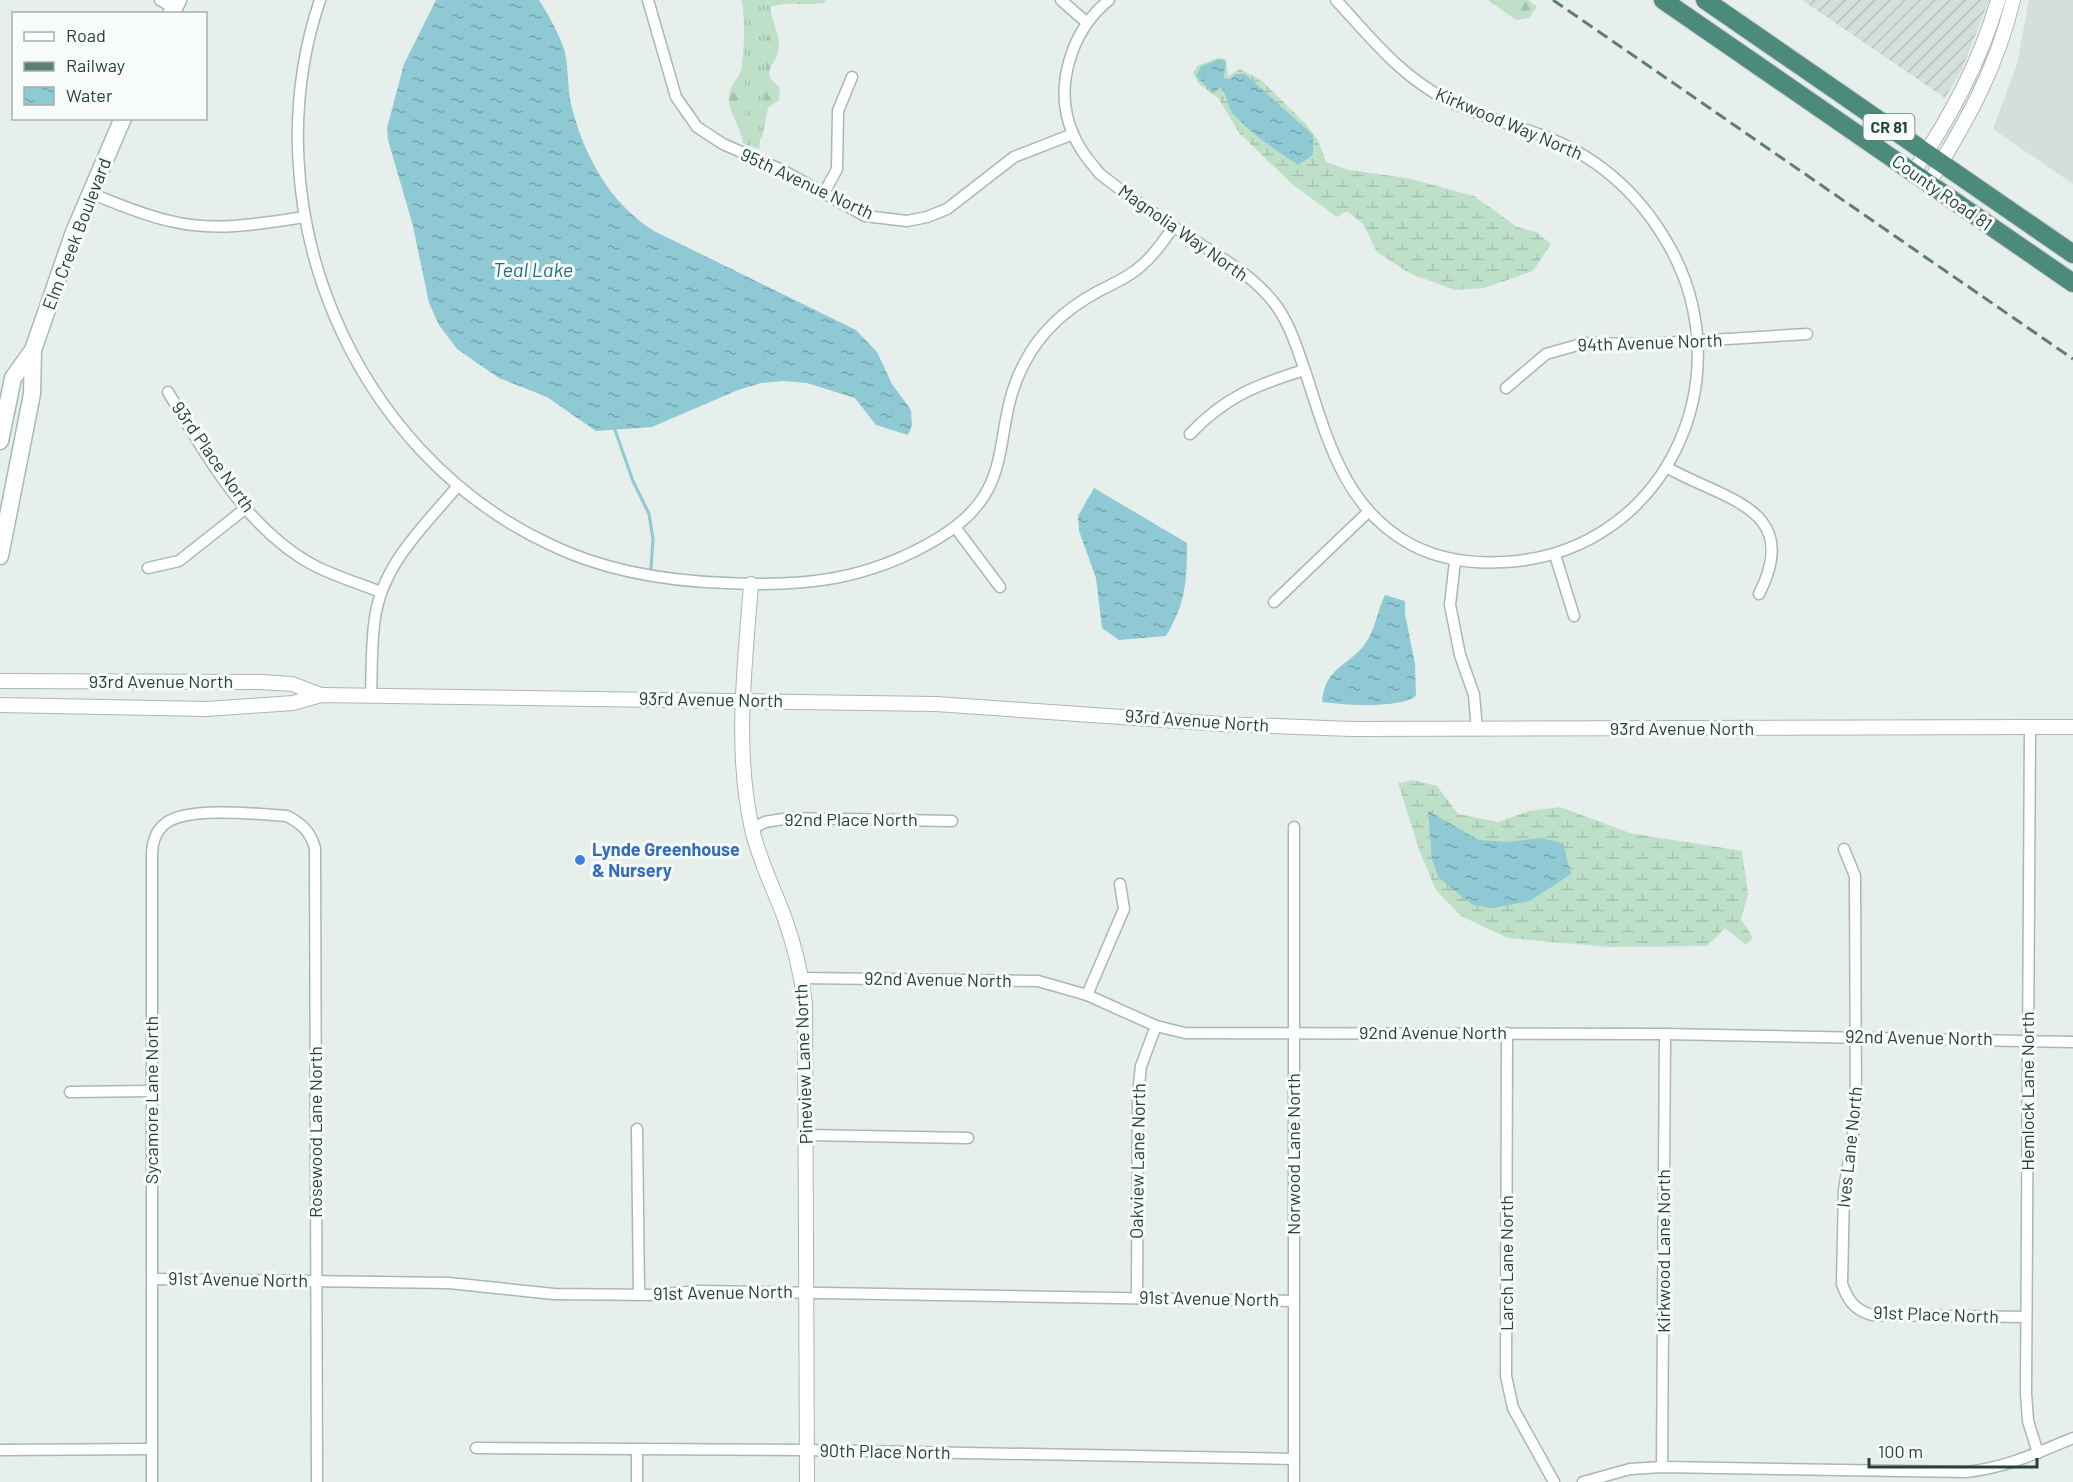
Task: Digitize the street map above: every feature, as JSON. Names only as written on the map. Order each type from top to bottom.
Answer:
[{"type":"highway","name":"County Road 81","points":[[1663,0],[2073,283]]},
{"type":"highway","name":"County Road 81","points":[[1705,0],[2073,254]]},
{"type":"main road","name":"Elm Creek Boulevard","points":[[0,441],[13,378],[33,350],[90,194],[122,120]]},
{"type":"main road","name":"Elm Creek Boulevard","points":[[0,556],[32,394],[33,350]]},
{"type":"street","points":[[320,0],[307,48],[301,87],[298,148],[304,218],[330,308],[349,351],[373,391],[400,429],[457,487],[518,528],[584,558],[654,576],[686,581],[751,584],[813,582],[859,574],[902,558],[955,527],[976,508],[989,489],[998,467],[1013,390],[1023,365],[1037,342],[1054,322],[1075,305],[1144,264],[1173,227]]},
{"type":"street","name":"95th Avenue North","points":[[648,0],[676,98],[697,127],[723,144],[782,170],[865,216],[907,221],[927,217],[947,209],[1014,157],[1073,134]]},
{"type":"street","points":[[1061,0],[1086,22],[1109,0]]},
{"type":"street","name":"Kirkwood Way North","points":[[1336,0],[1367,37],[1419,84],[1449,101],[1574,149],[1604,168],[1629,190],[1651,216],[1685,277],[1699,342],[1692,408],[1668,468],[1629,511],[1605,530],[1555,555],[1521,561],[1455,561]]},
{"type":"street","points":[[1929,183],[1934,158],[1978,57],[1998,0]]},
{"type":"street","points":[[1913,173],[1934,158],[1973,111],[1992,70],[2005,34],[2013,0]]},
{"type":"street","name":"Magnolia Way North","points":[[1086,22],[1074,46],[1066,82],[1066,104],[1073,134],[1085,156],[1100,174],[1173,227],[1241,271],[1260,287],[1276,306],[1288,327],[1342,474],[1368,512],[1412,545],[1455,561]]},
{"type":"street","points":[[824,193],[837,169],[838,111],[852,77]]},
{"type":"street","points":[[90,194],[171,222],[202,226],[231,227],[304,218]]},
{"type":"street","name":"94th Avenue North","points":[[1506,387],[1546,354],[1565,347],[1585,344],[1699,342],[1807,334]]},
{"type":"street","points":[[1190,434],[1219,406],[1239,393],[1304,370]]},
{"type":"street","name":"93rd Place North","points":[[168,392],[246,508],[285,546],[316,566],[381,592]]},
{"type":"street","points":[[1668,468],[1691,481],[1750,507],[1762,520],[1770,534],[1773,550],[1769,575],[1759,594]]},
{"type":"street","points":[[371,696],[372,640],[381,592],[391,570],[405,549],[457,487]]},
{"type":"street","points":[[148,568],[179,561],[246,508]]},
{"type":"street","points":[[1274,602],[1368,512]]},
{"type":"street","points":[[955,527],[1000,587]]},
{"type":"street","points":[[1555,555],[1574,615]]},
{"type":"street","points":[[1455,561],[1450,605],[1460,655],[1474,695],[1477,730]]},
{"type":"street","name":"Pineview Lane North","points":[[751,584],[742,701],[741,756],[752,830],[794,946],[802,978],[806,1013],[807,1482]]},
{"type":"street","name":"93rd Avenue North","points":[[0,681],[261,682],[292,684],[321,695]]},
{"type":"street","name":"93rd Avenue North","points":[[0,705],[207,709],[293,703],[321,695],[946,705],[1305,728],[1477,730],[2073,727]]},
{"type":"street","name":"Hemlock Lane North","points":[[2030,727],[2027,1409],[2038,1453]]},
{"type":"street","name":"Sycamore Lane North","points":[[152,1482],[154,1279],[151,1091],[152,856],[157,832],[167,822],[186,815],[266,815]]},
{"type":"street","name":"Rosewood Lane North","points":[[266,815],[286,816],[300,823],[311,835],[315,848],[317,1482]]},
{"type":"street","name":"92nd Place North","points":[[752,830],[765,822],[789,818],[952,821]]},
{"type":"street","name":"Norwood Lane North","points":[[1293,827],[1294,1482]]},
{"type":"street","name":"Ives Lane North","points":[[1844,849],[1855,876],[1856,1116],[1844,1190],[1842,1284],[1850,1301]]},
{"type":"street","points":[[1087,995],[1124,909],[1120,884]]},
{"type":"street","name":"92nd Avenue North","points":[[802,978],[1038,981],[1087,995],[1156,1026],[1185,1033],[1665,1034],[2073,1042]]},
{"type":"street","name":"Oakview Lane North","points":[[1137,1298],[1138,1094],[1141,1066],[1156,1026]]},
{"type":"street","name":"Larch Lane North","points":[[1507,1033],[1506,1376],[1514,1408],[1554,1482]]},
{"type":"street","name":"Kirkwood Lane North","points":[[1662,1467],[1665,1034]]},
{"type":"street","points":[[70,1092],[151,1091]]},
{"type":"street","points":[[637,1129],[639,1294]]},
{"type":"street","points":[[806,1135],[968,1138]]},
{"type":"street","name":"91st Avenue North","points":[[154,1279],[475,1284],[554,1294],[806,1292],[1294,1300]]},
{"type":"street","name":"91st Place North","points":[[1850,1301],[1856,1308],[1872,1315],[2026,1317]]},
{"type":"street","points":[[1583,1482],[1630,1469],[1662,1467],[1966,1472],[1996,1469],[2073,1438]]},
{"type":"street","name":"90th Place North","points":[[476,1448],[806,1450],[1294,1459]]},
{"type":"street","points":[[0,1450],[152,1449]]},
{"type":"street","points":[[636,1482],[637,1450]]},
{"type":"shaded area","points":[[1802,0],[1989,0],[1962,69],[1945,98]]},
{"type":"shaded area","points":[[2029,0],[2073,0],[2073,184],[1993,129],[2017,64]]},
{"type":"green space","points":[[741,0],[826,0],[824,3],[784,4],[770,7],[779,45],[776,58],[769,71],[773,81],[780,88],[779,100],[768,108],[762,138],[753,136],[750,146],[743,143],[729,101],[730,91],[740,73],[742,63],[744,24]]},
{"type":"green space","points":[[744,0],[783,0],[769,6],[764,116],[759,149],[746,144]]},
{"type":"green space","points":[[1488,0],[1528,0],[1537,7],[1529,18],[1516,20]]},
{"type":"green space","points":[[1218,58],[1226,60],[1228,76],[1240,69],[1261,80],[1304,122],[1318,140],[1326,162],[1349,170],[1407,178],[1474,196],[1517,227],[1536,232],[1551,244],[1533,271],[1484,288],[1455,290],[1411,274],[1377,252],[1363,224],[1347,211],[1337,217],[1292,184],[1240,134],[1218,98],[1199,84],[1193,73],[1197,66]]},
{"type":"green space","points":[[1413,780],[1437,786],[1458,814],[1498,822],[1529,811],[1560,807],[1630,833],[1742,851],[1748,894],[1741,919],[1753,938],[1746,945],[1725,928],[1707,946],[1610,947],[1508,938],[1461,916],[1436,890],[1420,852],[1398,783]]},
{"type":"water","name":"Teal Lake","points":[[436,0],[539,0],[564,49],[571,104],[583,141],[600,176],[624,207],[654,231],[856,330],[877,352],[892,384],[911,410],[912,425],[908,435],[876,425],[855,398],[807,383],[783,381],[761,383],[738,390],[652,427],[596,431],[547,397],[499,378],[457,349],[439,325],[429,303],[413,226],[388,140],[387,128],[404,64]]},
{"type":"water","points":[[1217,60],[1226,62],[1224,78],[1230,79],[1236,74],[1245,74],[1313,135],[1313,155],[1298,165],[1246,127],[1230,109],[1223,90],[1220,88],[1213,93],[1196,76],[1201,66]]},
{"type":"water","points":[[1094,488],[1187,543],[1184,591],[1178,613],[1166,636],[1119,640],[1102,628],[1096,578],[1079,531],[1078,516]]},
{"type":"water","points":[[1385,595],[1405,601],[1405,614],[1415,664],[1416,696],[1397,703],[1384,704],[1356,705],[1322,702],[1328,680],[1362,648],[1368,639]]},
{"type":"water","points":[[1428,811],[1479,840],[1506,842],[1540,838],[1563,843],[1571,874],[1530,901],[1492,908],[1473,905],[1439,878],[1432,859]]},
{"type":"waterway","points":[[615,430],[633,481],[649,514],[653,539],[651,568]]},
{"type":"railway","points":[[1553,0],[2073,359]]},
{"type":"place","name":"Lynde Greenhouse & Nursery","points":[[580,860]]}]
